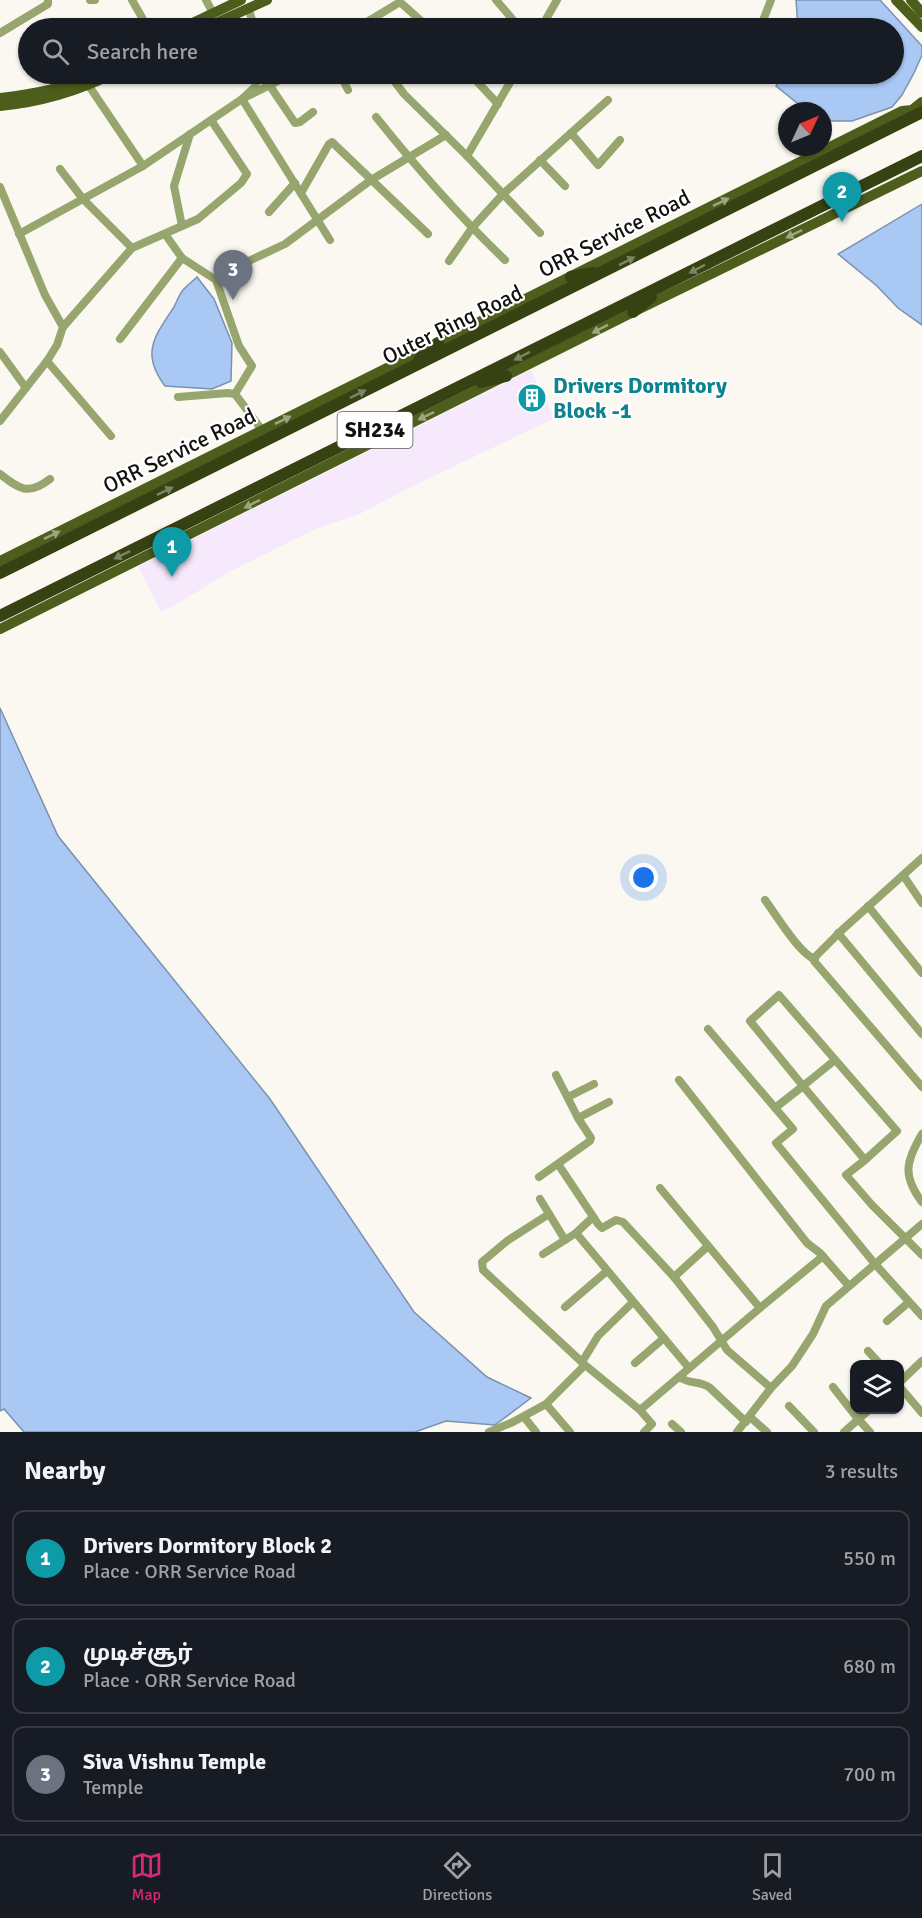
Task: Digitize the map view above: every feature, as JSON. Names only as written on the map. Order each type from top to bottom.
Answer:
[{"type":"highway","name":"Outer Ring Road","points":[[0,573],[608,270],[922,104]]},
{"type":"highway","name":"SH234","points":[[0,616],[922,156]]},
{"type":"highway","points":[[571,277],[608,270]]},
{"type":"highway","points":[[633,312],[666,284]]},
{"type":"highway","points":[[409,369],[438,343]]},
{"type":"highway","points":[[462,386],[507,376]]},
{"type":"main road","points":[[203,18],[244,3],[267,0]]},
{"type":"main road","points":[[896,0],[922,27]]},
{"type":"main road","points":[[911,0],[922,13]]},
{"type":"main road","points":[[221,18],[244,3]]},
{"type":"main road","points":[[0,98],[32,94],[69,84]]},
{"type":"main road","points":[[0,106],[33,102],[93,84]]},
{"type":"main road","name":"ORR Service Road","points":[[0,561],[902,111],[912,110],[922,104]]},
{"type":"main road","points":[[0,629],[633,312],[922,171]]},
{"type":"street","points":[[25,18],[48,4],[48,0]]},
{"type":"street","points":[[90,0],[95,0]]},
{"type":"street","points":[[132,0],[142,18]]},
{"type":"street","points":[[206,0],[213,13]]},
{"type":"street","points":[[496,0],[511,18]]},
{"type":"street","points":[[547,18],[557,0]]},
{"type":"street","points":[[764,18],[771,0]]},
{"type":"street","points":[[373,18],[400,1],[418,18]]},
{"type":"street","points":[[244,3],[251,18]]},
{"type":"street","points":[[0,33],[18,22]]},
{"type":"street","points":[[19,234],[143,166],[242,99],[256,84]]},
{"type":"street","points":[[242,99],[274,84]]},
{"type":"street","points":[[345,84],[348,90]]},
{"type":"street","points":[[396,84],[540,233]]},
{"type":"street","points":[[479,84],[498,104]]},
{"type":"street","points":[[467,156],[509,84]]},
{"type":"street","points":[[89,86],[143,166]]},
{"type":"street","points":[[270,86],[295,123],[314,112]]},
{"type":"street","points":[[242,99],[330,240]]},
{"type":"street","points":[[449,261],[472,228],[503,194],[608,100]]},
{"type":"street","points":[[376,117],[472,228],[505,260]]},
{"type":"street","points":[[0,421],[47,361],[57,345],[63,327],[132,248],[198,219],[241,183],[247,174],[211,120]]},
{"type":"street","points":[[182,226],[174,186],[190,133]]},
{"type":"street","points":[[571,133],[598,165],[620,140]]},
{"type":"street","points":[[216,280],[238,266],[285,244],[371,180],[446,135]]},
{"type":"street","points":[[301,193],[330,143],[335,143],[428,234]]},
{"type":"street","points":[[540,160],[565,186]]},
{"type":"street","points":[[60,169],[82,200],[132,248]]},
{"type":"street","points":[[269,212],[294,183]]},
{"type":"street","points":[[0,187],[45,295],[63,327]]},
{"type":"street","points":[[165,234],[182,258],[216,280],[239,346],[252,366],[235,394]]},
{"type":"street","points":[[120,339],[182,258]]},
{"type":"street","points":[[0,352],[26,388]]},
{"type":"street","points":[[47,361],[111,436]]},
{"type":"street","points":[[178,397],[235,394]]},
{"type":"street","points":[[235,394],[262,430]]},
{"type":"street","points":[[0,474],[28,490],[39,488],[50,479]]},
{"type":"street","points":[[814,959],[838,933],[922,858]]},
{"type":"street","points":[[903,875],[922,903]]},
{"type":"street","points":[[765,900],[800,947],[810,958],[814,959],[922,1088]]},
{"type":"street","points":[[868,906],[922,973]]},
{"type":"street","points":[[838,933],[922,1034]]},
{"type":"street","points":[[865,1160],[750,1021],[779,995],[897,1131],[865,1160],[846,1175],[872,1205],[922,1255]]},
{"type":"street","points":[[708,1029],[793,1129],[776,1143],[875,1264],[922,1316]]},
{"type":"street","points":[[775,1108],[836,1060]]},
{"type":"street","points":[[539,1177],[590,1141],[591,1138],[556,1075]]},
{"type":"street","points":[[679,1080],[807,1243],[823,1256],[849,1286]]},
{"type":"street","points":[[568,1097],[594,1084]]},
{"type":"street","points":[[578,1118],[609,1102]]},
{"type":"street","points":[[921,1198],[912,1189],[907,1165],[922,1134]]},
{"type":"street","points":[[558,1164],[602,1228],[616,1220],[623,1222],[674,1277],[713,1327],[727,1350],[771,1388]]},
{"type":"street","points":[[660,1188],[759,1308]]},
{"type":"street","points":[[540,1200],[565,1240]]},
{"type":"street","points":[[549,1214],[507,1241],[482,1262],[481,1266],[583,1363],[640,1410],[652,1424],[644,1432]]},
{"type":"street","points":[[543,1254],[576,1233],[593,1217]]},
{"type":"street","points":[[737,1432],[771,1388],[792,1366],[813,1334],[826,1306],[922,1224]]},
{"type":"street","points":[[576,1233],[689,1368]]},
{"type":"street","points":[[674,1277],[708,1246]]},
{"type":"street","points":[[640,1410],[823,1256]]},
{"type":"street","points":[[565,1307],[607,1270]]},
{"type":"street","points":[[489,1432],[524,1417],[546,1404],[583,1363],[598,1335],[633,1302]]},
{"type":"street","points":[[887,1321],[909,1302]]},
{"type":"street","points":[[635,1364],[664,1338]]},
{"type":"street","points":[[868,1351],[876,1360]]},
{"type":"street","points":[[904,1379],[922,1363]]},
{"type":"street","points":[[679,1377],[687,1382],[703,1383],[766,1432]]},
{"type":"street","points":[[833,1388],[870,1432]]},
{"type":"street","points":[[904,1392],[922,1413]]},
{"type":"street","points":[[546,1404],[570,1432]]},
{"type":"street","points":[[789,1406],[814,1432]]},
{"type":"street","points":[[844,1432],[864,1414]]},
{"type":"street","points":[[524,1417],[536,1432]]},
{"type":"street","points":[[672,1424],[681,1432]]},
{"type":"shaded area","points":[[531,370],[555,418],[362,513],[318,528],[229,572],[161,612],[138,566]]},
{"type":"water","points":[[796,0],[880,0],[896,18],[797,18]]},
{"type":"water","points":[[904,26],[922,46],[922,55],[914,73],[902,95],[892,107],[852,121],[832,121],[832,102],[796,102],[776,86],[777,84],[904,84]]},
{"type":"water","points":[[922,204],[922,325],[898,308],[877,286],[838,254]]},
{"type":"water","points":[[197,277],[214,299],[232,343],[231,381],[212,389],[165,386],[153,364],[153,345],[182,292]]},
{"type":"water","points":[[0,708],[58,836],[270,1099],[414,1312],[487,1377],[531,1398],[495,1425],[446,1421],[415,1432],[24,1432],[4,1409],[0,1411]]},
{"type":"place","name":"முடிச்சூர்","points":[[842,222]]},
{"type":"place","name":"Siva Vishnu Temple","points":[[233,300]]},
{"type":"place","name":"Drivers Dormitory Block -1","points":[[532,398]]},
{"type":"place","name":"Drivers Dormitory Block 2","points":[[172,577]]}]
